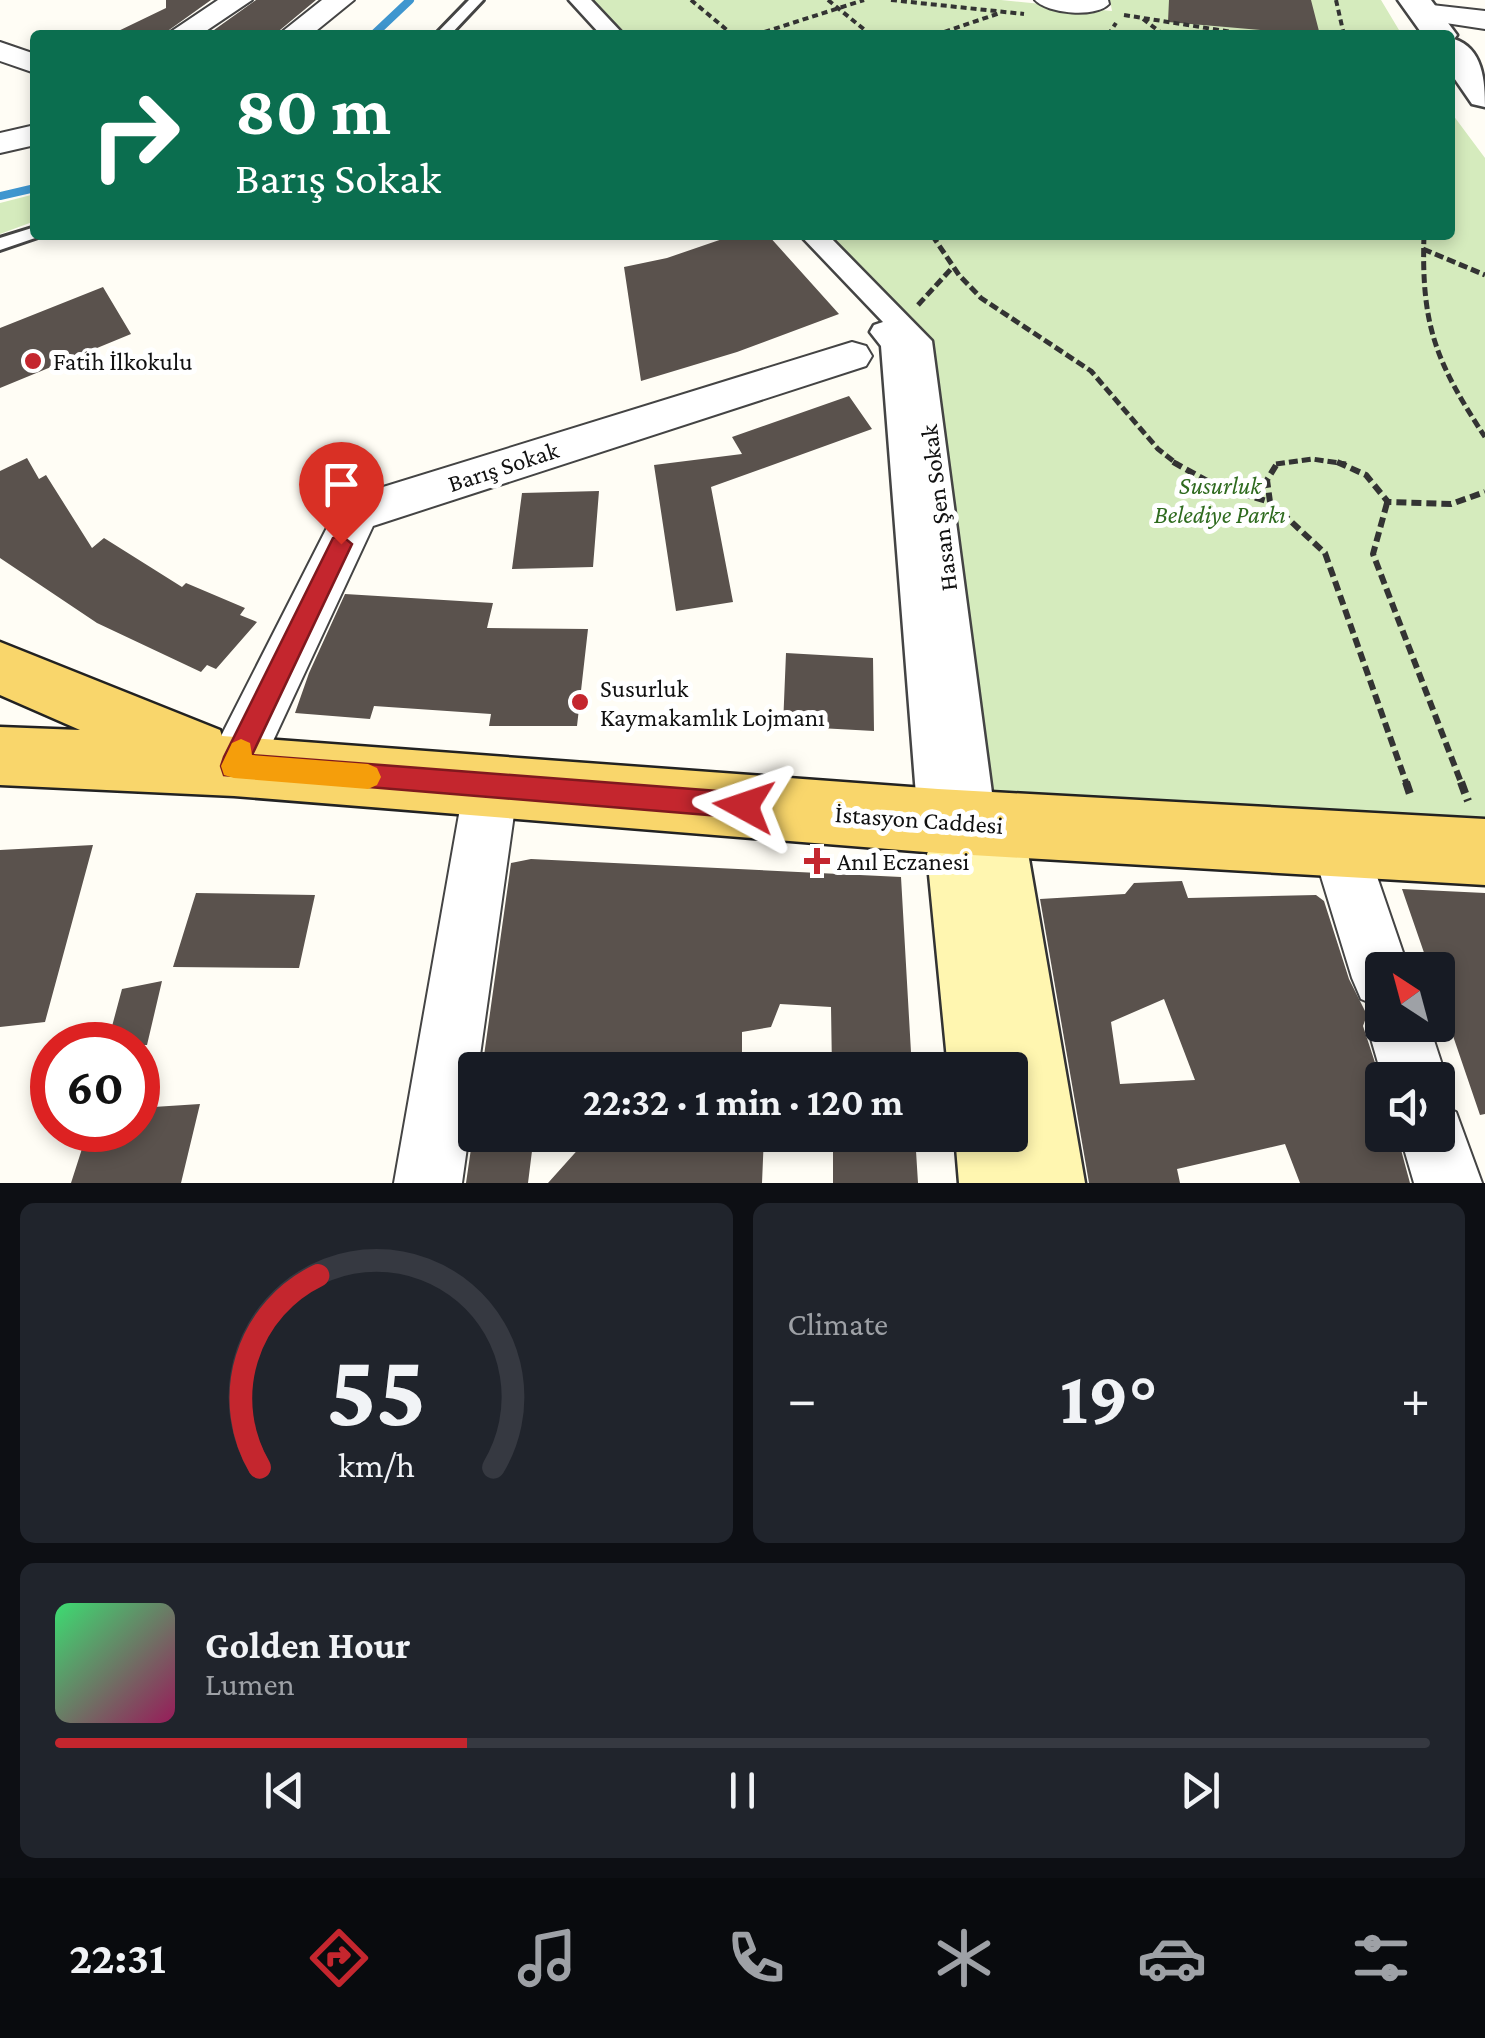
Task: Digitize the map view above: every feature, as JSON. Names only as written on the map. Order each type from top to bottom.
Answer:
[{"type":"main road","points":[[0,668],[234,766]]},
{"type":"main road","name":"İstasyon Caddesi","points":[[0,756],[234,766],[966,822],[1340,844],[1462,836]]},
{"type":"main road","points":[[966,822],[984,1052]]},
{"type":"main road","points":[[966,822],[1046,1183]]},
{"type":"main road","points":[[995,1152],[998,1183]]},
{"type":"street","points":[[188,30],[238,0]]},
{"type":"street","points":[[299,30],[340,0]]},
{"type":"street","points":[[555,0],[585,30]]},
{"type":"street","points":[[578,0],[609,30]]},
{"type":"street","points":[[1046,8],[1095,4],[1096,11]]},
{"type":"street","points":[[1426,16],[1485,20]]},
{"type":"street","points":[[0,50],[30,62]]},
{"type":"street","points":[[1455,54],[1481,86]]},
{"type":"street","points":[[0,84],[30,80]]},
{"type":"street","points":[[0,142],[30,136]]},
{"type":"street","points":[[794,240],[904,336]]},
{"type":"street","points":[[818,240],[904,336]]},
{"type":"street","name":"Barış Sokak","points":[[234,766],[357,512],[852,356],[904,336]]},
{"type":"street","name":"Hasan Şen Sokak","points":[[904,336],[966,822]]},
{"type":"street","points":[[428,1183],[491,786]]},
{"type":"street","points":[[1340,844],[1374,952]]},
{"type":"street","points":[[1438,1152],[1448,1183]]},
{"type":"lane","points":[[447,30],[476,0]]},
{"type":"lane","points":[[0,244],[30,234]]},
{"type":"path","points":[[691,0],[727,30]]},
{"type":"path","points":[[828,0],[865,30]]},
{"type":"path","points":[[770,30],[864,0]]},
{"type":"path","points":[[891,0],[1004,12],[1046,8]]},
{"type":"path","points":[[1336,0],[1343,30]]},
{"type":"path","points":[[1096,11],[1116,23],[1111,30]]},
{"type":"path","points":[[950,30],[1004,12]]},
{"type":"path","points":[[1122,15],[1209,30]]},
{"type":"path","points":[[1142,18],[1158,30]]},
{"type":"path","points":[[935,240],[951,269],[990,306],[1090,370],[1122,401],[1148,438],[1202,482],[1231,494],[1270,502],[1325,553],[1462,836]]},
{"type":"path","points":[[1424,240],[1420,280],[1432,349],[1485,437]]},
{"type":"path","points":[[1424,249],[1485,275]]},
{"type":"path","points":[[904,336],[951,269]]},
{"type":"path","points":[[1270,502],[1267,480],[1278,462],[1314,457],[1348,463],[1373,478],[1388,502],[1374,554],[1462,836]]},
{"type":"path","points":[[1388,502],[1433,504],[1475,500],[1485,492]]},
{"type":"green space","points":[[589,0],[1001,0],[1112,11],[1110,0],[1381,0],[1399,30],[618,30]]},
{"type":"green space","name":"Susurluk Belediye Parkı","points":[[1455,118],[1485,158],[1485,825],[993,796],[930,339],[828,240],[1455,240]]},
{"type":"green space","points":[[30,195],[30,223],[0,234],[0,203]]},
{"type":"building","points":[[166,0],[211,0],[169,30],[120,30],[166,8]]},
{"type":"building","points":[[256,0],[316,0],[280,30],[214,30]]},
{"type":"building","points":[[1169,0],[1311,0],[1319,30],[1262,30],[1168,22]]},
{"type":"building","points":[[719,240],[772,240],[839,314],[737,352],[641,381],[624,267],[667,258]]},
{"type":"building","name":"Fatih İlkokulu","points":[[103,287],[131,334],[0,388],[0,328]]},
{"type":"building","points":[[849,396],[872,429],[711,487],[733,602],[676,611],[654,465],[742,454],[732,437]]},
{"type":"building","points":[[27,458],[39,479],[46,475],[92,548],[104,538],[182,587],[186,583],[245,608],[240,615],[257,622],[216,669],[207,665],[201,672],[97,623],[0,558],[0,471]]},
{"type":"building","points":[[599,491],[593,567],[512,569],[522,493]]},
{"type":"building","points":[[345,594],[493,603],[487,628],[588,629],[577,726],[489,726],[491,714],[374,706],[370,719],[295,713]]},
{"type":"building","points":[[786,653],[873,658],[874,731],[783,726]]},
{"type":"building","points":[[93,845],[45,1022],[0,1027],[0,850]]},
{"type":"building","points":[[531,859],[901,877],[911,1052],[832,1052],[831,1007],[780,1004],[771,1027],[742,1032],[742,1052],[485,1052],[511,863]]},
{"type":"building","points":[[1182,881],[1188,898],[1316,895],[1324,901],[1349,979],[1365,1011],[1365,1042],[1375,1062],[1365,1062],[1365,1152],[1402,1152],[1410,1183],[1300,1183],[1285,1144],[1177,1169],[1180,1183],[1089,1183],[1040,899],[1125,894],[1134,883]],"holes":[[[1164,999],[1195,1080],[1120,1084],[1111,1022]]]},
{"type":"building","points":[[1402,889],[1485,893],[1485,1114],[1480,1115],[1455,1042],[1455,952],[1424,952]]},
{"type":"building","points":[[196,893],[315,895],[299,968],[173,967]]},
{"type":"building","points":[[162,981],[152,1022],[113,1022],[122,989]]},
{"type":"building","points":[[200,1104],[181,1183],[71,1183],[81,1152],[160,1152],[160,1107]]},
{"type":"building","points":[[471,1152],[532,1152],[528,1183],[466,1183]]},
{"type":"building","points":[[576,1152],[763,1152],[762,1183],[548,1183]]},
{"type":"building","points":[[833,1152],[916,1152],[918,1183],[833,1183]]},
{"type":"waterway","points":[[378,30],[410,0]]},
{"type":"waterway","points":[[0,196],[30,189]]},
{"type":"slow traffic","points":[[241,751],[234,766],[368,777]]},
{"type":"place","name":"Fatih İlkokulu","points":[[33,361]]},
{"type":"place","name":"Susurluk Kaymakamlık Lojmanı","points":[[580,702]]},
{"type":"place","name":"Anıl Eczanesi","points":[[817,861]]},
{"type":"route","points":[[341,544],[234,766],[744,806]]}]
